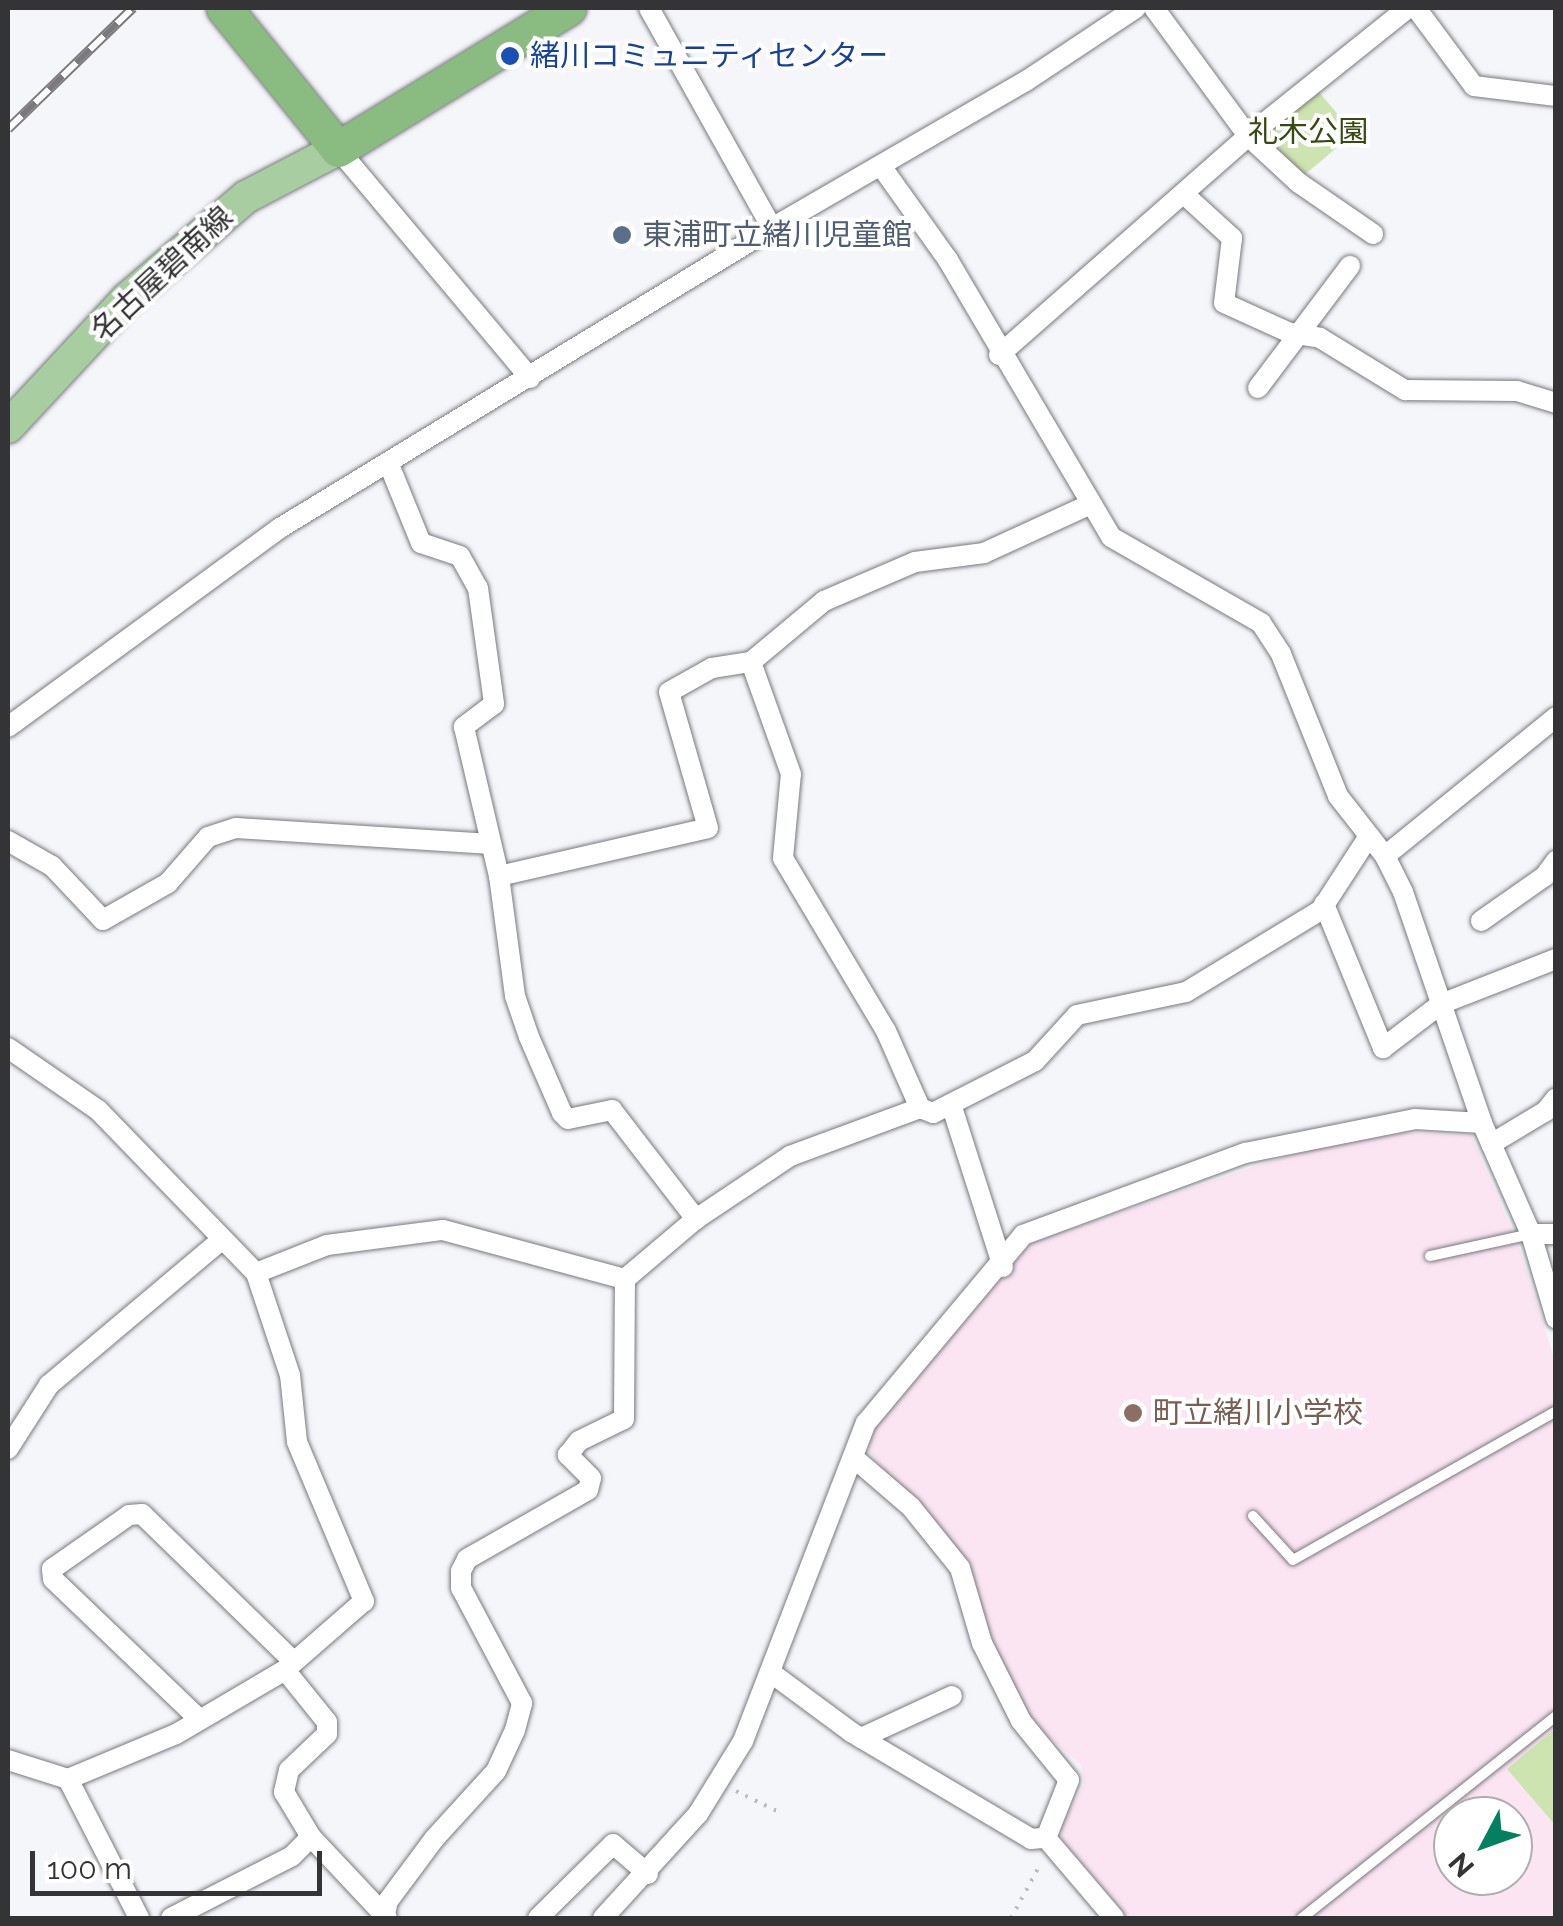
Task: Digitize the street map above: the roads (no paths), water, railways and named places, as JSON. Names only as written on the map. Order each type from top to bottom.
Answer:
[{"type":"highway","points":[[224,8],[338,149],[568,8]]},
{"type":"main road","name":"名古屋碧南線","points":[[8,427],[127,299],[246,197],[338,149]]},
{"type":"street","points":[[649,8],[772,228]]},
{"type":"street","points":[[8,727],[280,528],[390,467],[772,228],[881,166],[1136,8]]},
{"type":"street","points":[[1154,8],[1248,136],[1299,183],[1373,234]]},
{"type":"street","points":[[999,355],[1248,136],[1408,8]]},
{"type":"street","points":[[1416,8],[1474,86],[1556,96]]},
{"type":"street","points":[[338,149],[530,378]]},
{"type":"street","points":[[881,166],[948,260],[999,355],[1112,537],[1260,623],[1280,654],[1338,796],[1386,856],[1482,1124],[1532,1234],[1556,1318]]},
{"type":"street","points":[[1185,195],[1232,238],[1224,304],[1335,346],[1405,390],[1517,391],[1556,404]]},
{"type":"street","points":[[1258,388],[1350,266]]},
{"type":"street","points":[[390,467],[421,543],[460,556],[478,588],[494,704],[464,727],[487,844],[499,876],[515,996],[562,1112],[568,1118],[612,1110],[696,1219]]},
{"type":"street","points":[[499,876],[708,828],[670,692],[712,668],[750,662],[824,602],[916,562],[984,553],[1089,505]]},
{"type":"street","points":[[750,662],[790,774],[783,858],[886,1031],[920,1108]]},
{"type":"street","points":[[1386,856],[1556,717]]},
{"type":"street","points":[[8,842],[52,866],[103,920],[168,884],[208,837],[236,828],[487,844]]},
{"type":"street","points":[[625,1279],[696,1219],[790,1156],[920,1108],[933,1113],[1035,1061],[1078,1015],[1186,992],[1324,904],[1369,836]]},
{"type":"street","points":[[1482,921],[1546,876],[1556,860]]},
{"type":"street","points":[[1324,904],[1342,933],[1354,986],[1383,1048],[1441,1004],[1556,959]]},
{"type":"street","points":[[8,1048],[98,1110],[220,1242],[256,1273],[290,1375],[296,1442],[364,1601],[290,1666],[198,1718],[68,1779],[8,1760]]},
{"type":"street","points":[[1492,1144],[1546,1110],[1556,1098]]},
{"type":"street","points":[[951,1104],[1003,1267]]},
{"type":"street","points":[[603,1918],[648,1874],[718,1782],[743,1741],[866,1423],[1003,1267],[1023,1236],[1244,1153],[1415,1120],[1482,1124]]},
{"type":"street","points":[[256,1273],[327,1245],[443,1230],[625,1279]]},
{"type":"street","points":[[1532,1234],[1556,1234]]},
{"type":"street","points":[[8,1449],[49,1386],[220,1242]]},
{"type":"street","points":[[386,1918],[388,1901],[434,1839],[496,1770],[515,1730],[522,1702],[460,1588],[461,1571],[467,1559],[588,1490],[591,1478],[568,1456],[579,1441],[624,1419],[630,1326],[625,1279]]},
{"type":"street","points":[[854,1458],[911,1507],[960,1568],[982,1643],[1021,1721],[1069,1780],[1046,1838],[1114,1918]]},
{"type":"street","points":[[198,1718],[53,1579],[52,1569],[129,1515],[142,1514],[290,1666],[327,1722],[327,1734],[289,1770],[284,1792],[311,1837],[386,1918]]},
{"type":"street","points":[[770,1672],[861,1738],[1031,1839],[1042,1838]]},
{"type":"street","points":[[861,1738],[952,1696]]},
{"type":"street","points":[[68,1779],[139,1918]]},
{"type":"street","points":[[171,1918],[292,1856],[311,1837]]},
{"type":"street","points":[[538,1918],[614,1844],[648,1874]]},
{"type":"lane","points":[[1430,1256],[1532,1234]]},
{"type":"lane","points":[[1253,1516],[1293,1560],[1556,1411]]},
{"type":"lane","points":[[1302,1918],[1556,1716]]},
{"type":"railway","points":[[8,129],[133,8]]},
{"type":"place","name":"緒川コミュニティセンター","points":[[510,56]]},
{"type":"place","name":"東浦町立緒川児童館","points":[[622,235]]},
{"type":"place","name":"町立緒川小学校","points":[[1133,1413]]},
{"type":"park label","name":"礼木公園","points":[[1308,132]]}]
